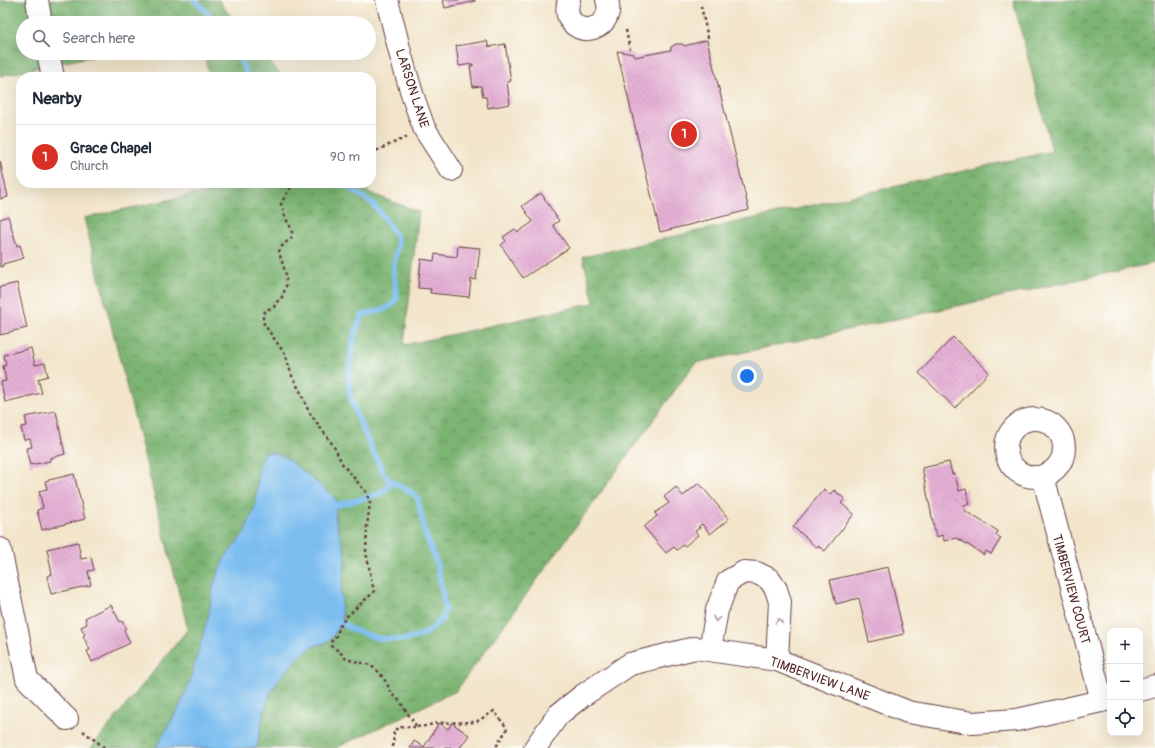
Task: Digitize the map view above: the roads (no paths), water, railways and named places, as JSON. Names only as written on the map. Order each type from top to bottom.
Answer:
[{"type":"street","points":[[37,0],[40,16]]},
{"type":"street","name":"LARSON LANE","points":[[387,0],[403,63],[424,128],[451,170]]},
{"type":"street","points":[[569,0],[567,11],[570,19],[575,25],[583,29],[591,29],[599,26],[605,21],[609,6],[607,0]]},
{"type":"street","name":"TIMBERVIEW COURT","points":[[1043,476],[1106,700]]},
{"type":"street","points":[[0,548],[27,679],[67,719]]},
{"type":"street","points":[[710,650],[717,610],[728,581],[744,572],[757,573],[769,579],[776,589],[780,602],[777,660]]},
{"type":"street","name":"TIMBERVIEW LANE","points":[[535,748],[558,715],[582,696],[630,664],[695,648],[777,660],[908,712],[972,723],[1017,720],[1106,700]]},
{"type":"street","points":[[1143,689],[1155,686]]},
{"type":"water","points":[[264,452],[275,453],[286,458],[331,494],[337,501],[335,519],[345,552],[345,568],[341,590],[342,617],[338,628],[332,638],[325,643],[312,647],[301,655],[279,679],[270,694],[264,710],[257,748],[156,748],[180,706],[191,678],[209,613],[214,583],[224,559],[245,532],[256,503],[258,474]]},
{"type":"waterway","points":[[194,0],[210,16]]},
{"type":"waterway","points":[[240,60],[246,72]]},
{"type":"waterway","points":[[340,621],[351,629],[377,638],[405,640],[422,635],[430,630],[442,619],[445,610],[437,564],[425,533],[418,499],[411,492],[389,480],[383,472],[356,413],[349,391],[350,363],[355,332],[362,316],[391,306],[397,298],[394,265],[398,243],[397,237],[373,204],[350,188]]},
{"type":"waterway","points":[[337,505],[379,494],[389,487],[389,480]]},
{"type":"place","name":"Grace Chapel","points":[[684,134]]}]
